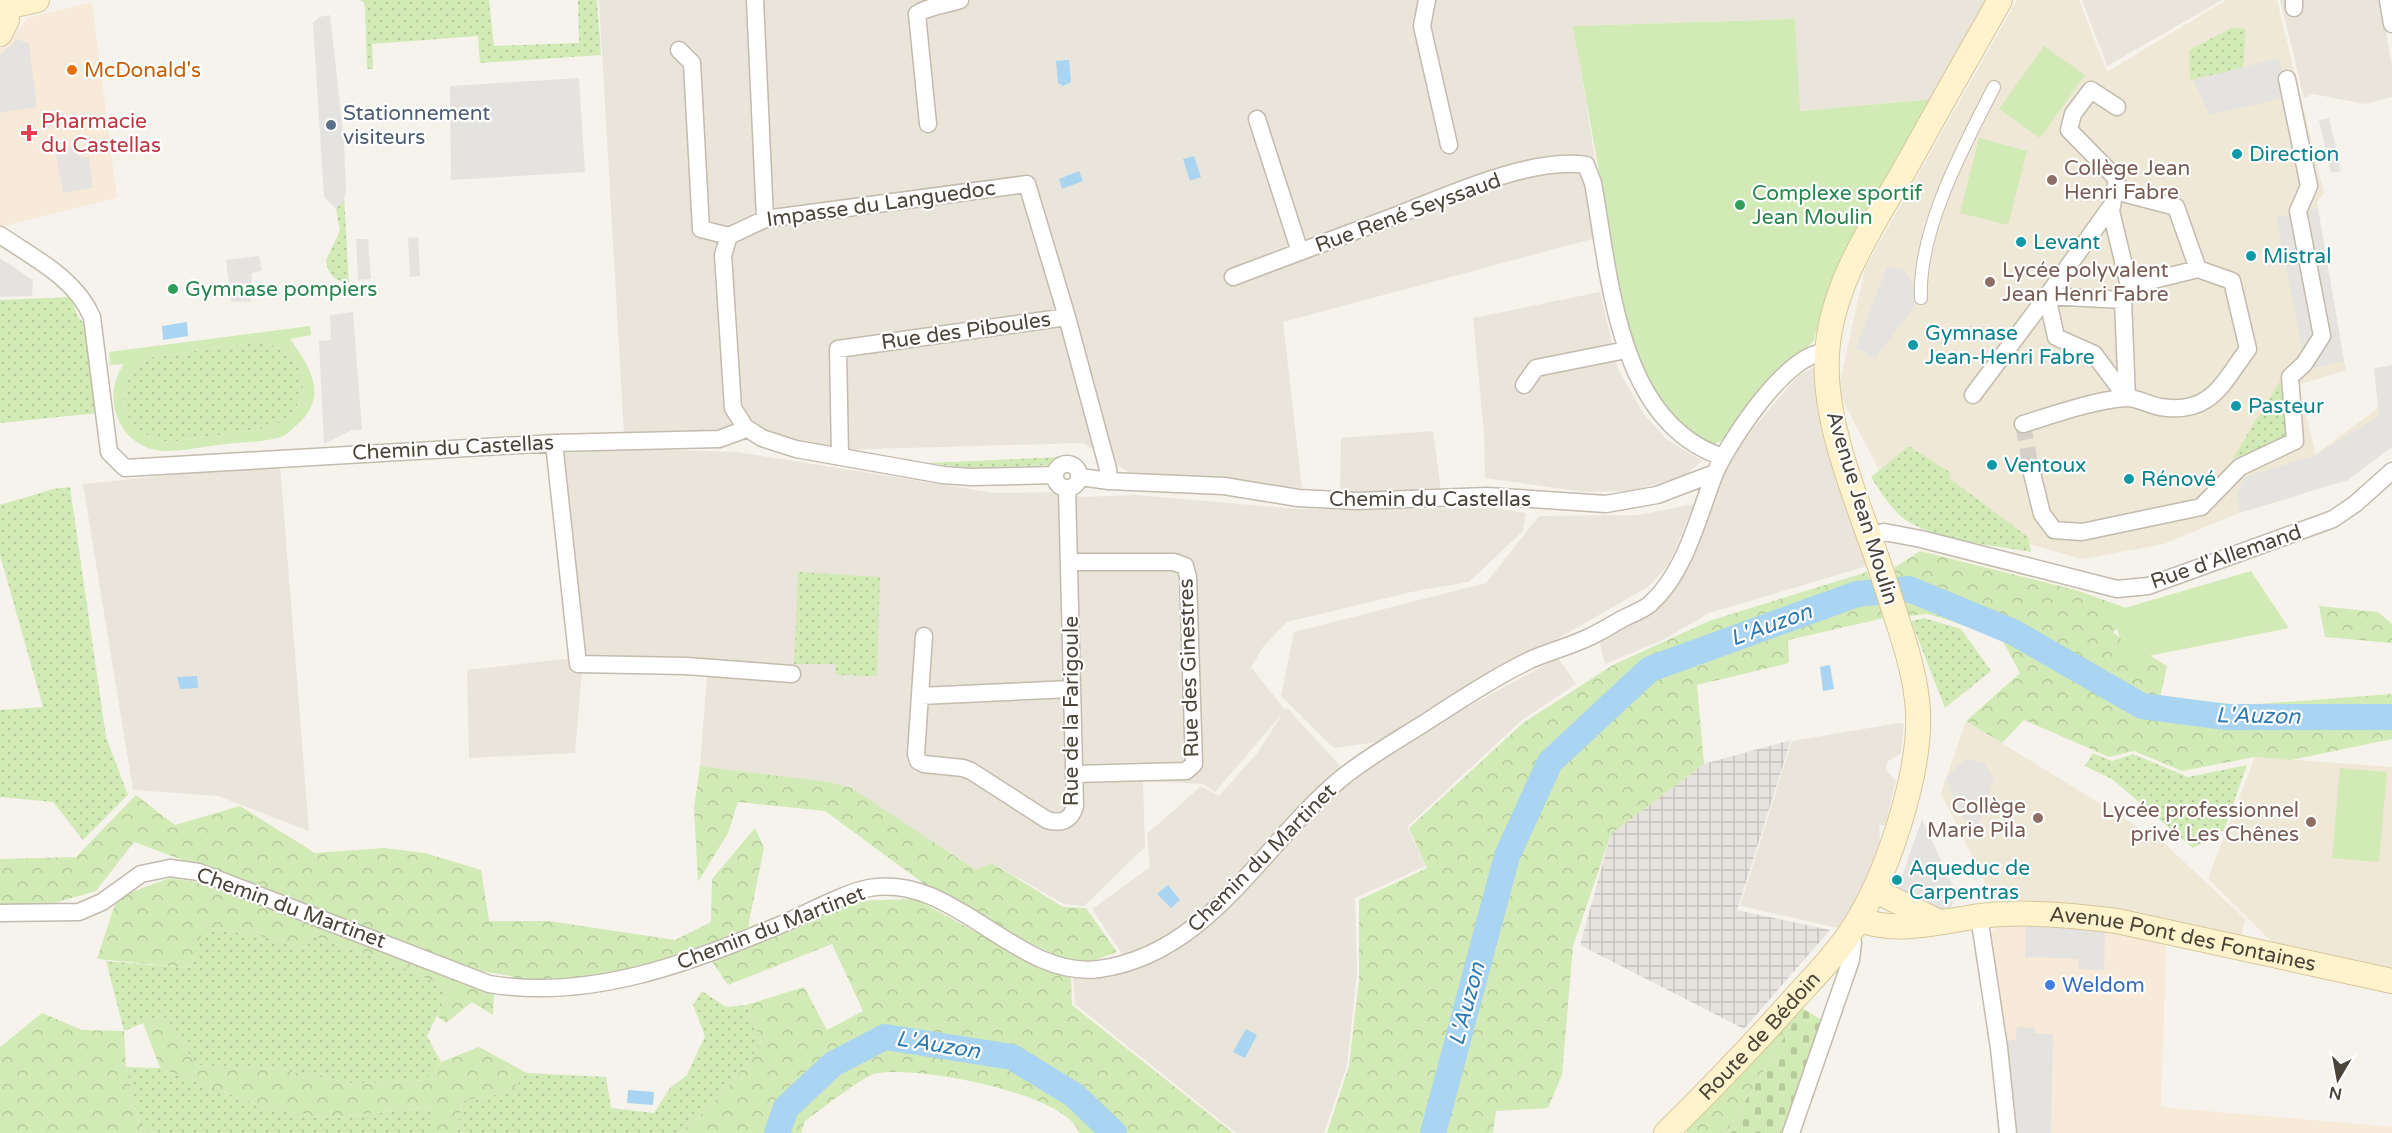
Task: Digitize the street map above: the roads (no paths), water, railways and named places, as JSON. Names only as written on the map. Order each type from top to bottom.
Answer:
[{"type":"main road","points":[[0,34],[7,20],[5,4],[37,0]]},
{"type":"main road","name":"Avenue Jean Moulin","points":[[1854,927],[1874,890],[1908,788],[1918,722],[1916,688],[1897,619],[1868,536],[1830,405],[1827,352],[1837,304],[1856,255],[2000,0]]},
{"type":"main road","points":[[1874,890],[1937,921]]},
{"type":"main road","name":"Avenue Pont des Fontaines","points":[[1854,927],[1903,927],[1979,916],[2032,914],[2117,921],[2392,981]]},
{"type":"main road","name":"Route de Bédoin","points":[[1666,1133],[1767,1029],[1854,927]]},
{"type":"street","points":[[754,0],[765,219]]},
{"type":"street","points":[[928,124],[917,14],[923,9],[939,7],[960,0]]},
{"type":"street","points":[[1427,0],[1422,26],[1449,145]]},
{"type":"street","points":[[2388,0],[2392,24]]},
{"type":"street","points":[[679,50],[692,63],[701,229],[729,236],[723,255],[734,408],[745,427],[762,438],[796,449],[840,456]]},
{"type":"street","points":[[2031,469],[2042,514],[2054,530],[2082,532],[2201,507],[2240,467],[2295,441],[2290,377],[2304,364],[2322,336],[2298,211],[2309,186],[2287,79]]},
{"type":"street","points":[[1921,298],[1920,275],[1942,198],[1955,165],[1994,87]]},
{"type":"street","points":[[2116,107],[2091,90],[2073,114],[2069,130],[2117,179],[2111,211],[2126,293],[2127,398]]},
{"type":"street","points":[[1257,118],[1300,252]]},
{"type":"street","name":"Rue René Seyssaud","points":[[1233,277],[1466,189],[1548,164],[1586,165],[1593,183],[1626,350]]},
{"type":"street","name":"Impasse du Languedoc","points":[[729,236],[765,219],[1027,184],[1067,317]]},
{"type":"street","points":[[2113,198],[2176,207],[2198,269]]},
{"type":"street","points":[[1973,395],[2047,296],[2113,198]]},
{"type":"street","name":"Chemin du Castellas","points":[[0,235],[71,285],[85,302],[92,317],[109,453],[125,468],[554,443],[719,439],[741,431],[745,427]]},
{"type":"street","points":[[2023,424],[2067,410],[2127,398],[2162,407],[2192,408],[2212,398],[2248,349],[2232,281],[2198,269],[2126,293],[2047,296]]},
{"type":"street","points":[[2047,296],[2056,337],[2094,354],[2127,398]]},
{"type":"street","name":"Rue des Piboules","points":[[840,456],[838,349],[1067,317],[1108,469],[1108,481]]},
{"type":"street","points":[[1524,385],[1536,368],[1626,350],[1652,406],[1702,450],[1722,457]]},
{"type":"street","points":[[1715,473],[1722,457],[1758,406],[1784,377],[1811,354],[1827,352]]},
{"type":"street","points":[[554,443],[578,664],[686,666],[792,674]]},
{"type":"street","name":"Chemin du Castellas","points":[[840,456],[971,477],[1055,475],[1060,467],[1068,464],[1077,468],[1073,483],[1108,481],[1224,486],[1298,498],[1357,501],[1487,496],[1606,504],[1657,495],[1715,473]]},
{"type":"street","name":"Rue d'Allemand","points":[[1868,536],[1884,532],[1921,539],[2117,589],[2148,586],[2333,519],[2355,504],[2392,471]]},
{"type":"street","name":"Chemin du Martinet","points":[[0,913],[79,912],[102,902],[141,874],[170,868],[199,872],[489,984],[514,988],[558,988],[667,968],[708,956],[868,888],[899,887],[945,903],[1048,962],[1074,970],[1099,969],[1130,962],[1161,949],[1190,931],[1222,902],[1302,814],[1344,776],[1458,701],[1530,660],[1588,638],[1650,604],[1679,567],[1715,473]]},
{"type":"street","name":"Rue de la Farigoule","points":[[924,636],[916,754],[918,761],[924,764],[971,771],[1047,820],[1059,823],[1073,814],[1075,806],[1069,562],[1073,483]]},
{"type":"street","name":"Rue des Ginestres","points":[[1069,562],[1174,562],[1185,566],[1188,576],[1194,764],[1186,771],[1074,774]]},
{"type":"street","points":[[920,696],[1071,689]]},
{"type":"street","points":[[1979,916],[1999,1048],[2008,1133]]},
{"type":"street","points":[[1791,1133],[1851,960],[1854,927]]},
{"type":"water","points":[[1069,60],[1071,82],[1063,86],[1058,83],[1056,61]]},
{"type":"water","points":[[1194,156],[1201,177],[1190,181],[1183,159]]},
{"type":"water","points":[[1079,171],[1083,181],[1062,189],[1059,179]]},
{"type":"water","points":[[187,322],[188,336],[163,340],[162,326]]},
{"type":"water","points":[[1830,665],[1834,689],[1823,691],[1820,667]]},
{"type":"water","points":[[197,676],[198,688],[180,689],[177,677]]},
{"type":"water","points":[[1168,885],[1180,900],[1171,908],[1157,894]]},
{"type":"water","points":[[1246,1029],[1257,1035],[1245,1058],[1233,1052]]},
{"type":"water","points":[[628,1090],[654,1092],[653,1105],[627,1103]]},
{"type":"waterway","name":"L'Auzon","points":[[1433,1133],[1507,856],[1550,762],[1650,669],[1857,594],[1909,589],[2013,632],[2142,706],[2226,717],[2392,717]]},
{"type":"waterway","name":"L'Auzon","points":[[777,1133],[786,1108],[833,1064],[885,1037],[1012,1057],[1074,1095],[1114,1133]]},
{"type":"tunnel","points":[[2023,424],[2031,469]]},
{"type":"place","name":"McDonald's","points":[[72,70]]},
{"type":"place","name":"Stationnement visiteurs","points":[[331,125]]},
{"type":"place","name":"Pharmacie du Castellas","points":[[29,133]]},
{"type":"place","name":"Direction","points":[[2237,154]]},
{"type":"place","name":"Collège Jean Henri Fabre","points":[[2052,180]]},
{"type":"place","name":"Complexe sportif Jean Moulin","points":[[1740,205]]},
{"type":"place","name":"Levant","points":[[2021,242]]},
{"type":"place","name":"Mistral","points":[[2251,256]]},
{"type":"place","name":"Lycée polyvalent Jean Henri Fabre","points":[[1990,282]]},
{"type":"place","name":"Gymnase pompiers","points":[[173,289]]},
{"type":"place","name":"Gymnase Jean-Henri Fabre","points":[[1913,345]]},
{"type":"place","name":"Pasteur","points":[[2236,406]]},
{"type":"place","name":"Ventoux","points":[[1992,465]]},
{"type":"place","name":"Rénové","points":[[2129,479]]},
{"type":"place","name":"Collège Marie Pila","points":[[2038,818]]},
{"type":"place","name":"Lycée professionnel privé Les Chênes","points":[[2311,822]]},
{"type":"place","name":"Aqueduc de Carpentras","points":[[1897,880]]},
{"type":"place","name":"Weldom","points":[[2050,985]]}]
